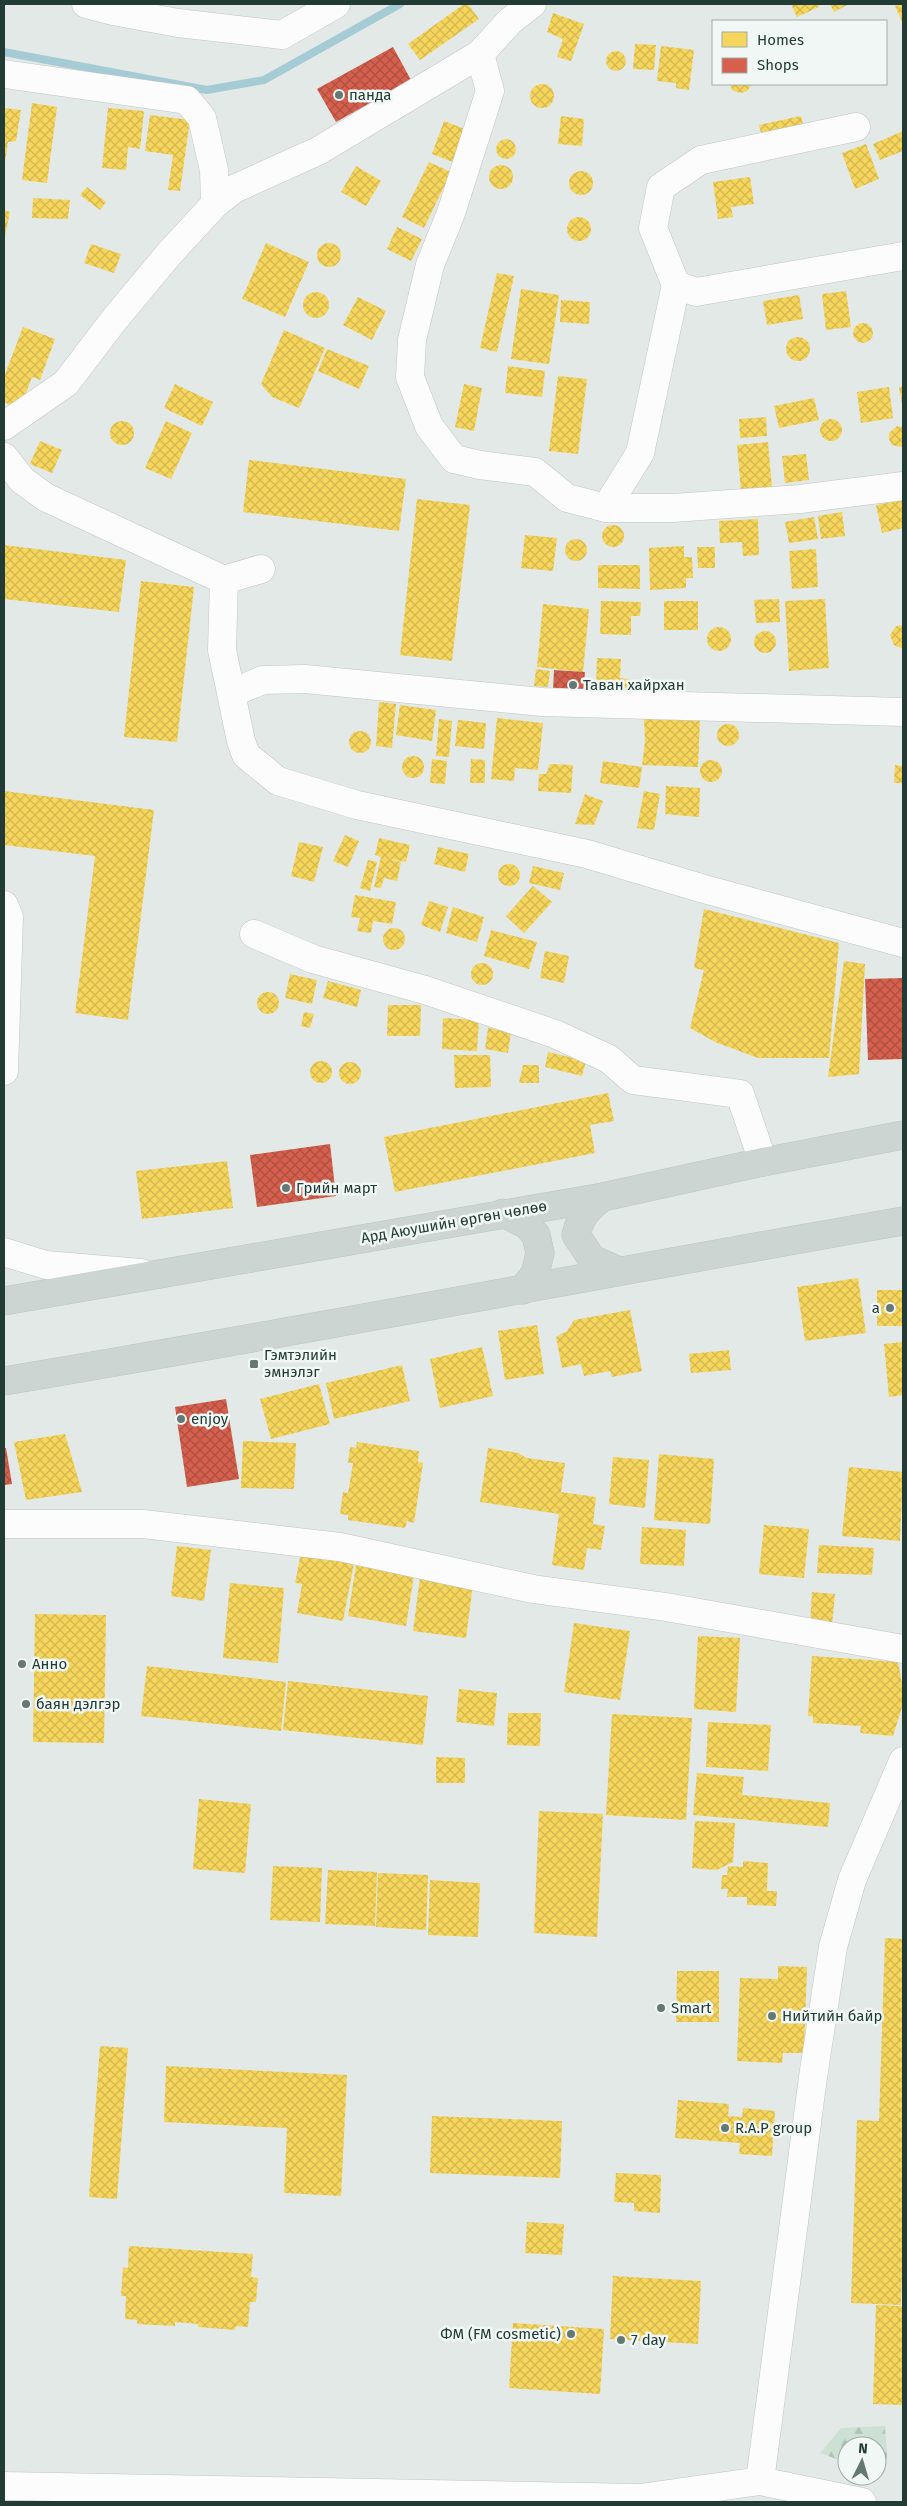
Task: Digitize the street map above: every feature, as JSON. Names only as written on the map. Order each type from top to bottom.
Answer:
[{"type":"main road","name":"Ард Аюушийн өргөн чөлөө","points":[[4,1301],[603,1197],[764,1162],[903,1135]]},
{"type":"main road","points":[[603,1197],[587,1209],[580,1219],[576,1235],[592,1258],[619,1270]]},
{"type":"main road","points":[[503,1214],[527,1225],[536,1235],[540,1253],[535,1274],[522,1290]]},
{"type":"main road","points":[[4,1381],[239,1342],[522,1290],[619,1270],[903,1221]]},
{"type":"street","points":[[86,4],[113,12],[178,23],[282,35],[336,4]]},
{"type":"street","points":[[4,426],[66,383],[114,320],[168,255],[215,204],[234,189],[318,150],[480,54],[510,21],[532,4]]},
{"type":"street","points":[[480,54],[490,91],[451,213],[430,265],[414,331],[410,377],[429,426],[454,459],[480,465],[536,472],[567,498],[606,508],[673,508],[790,500],[903,486]]},
{"type":"street","points":[[4,74],[187,100],[202,118],[214,170],[215,204]]},
{"type":"street","points":[[606,508],[640,453],[676,285],[653,228],[661,187],[701,160],[856,127]]},
{"type":"street","points":[[676,285],[696,292],[903,256]]},
{"type":"street","points":[[4,457],[22,480],[45,497],[224,580],[261,569]]},
{"type":"street","points":[[224,580],[222,650],[241,741],[246,755],[278,781],[357,805],[587,854],[704,889],[903,943]]},
{"type":"street","points":[[232,694],[263,680],[305,680],[542,702],[903,712]]},
{"type":"street","points":[[4,905],[9,917],[4,1072]]},
{"type":"street","points":[[254,934],[313,959],[425,990],[555,1034],[609,1059],[633,1080],[740,1094],[764,1162]]},
{"type":"street","points":[[4,1252],[46,1265],[157,1274]]},
{"type":"street","points":[[4,1524],[143,1524],[340,1547],[534,1590],[666,1607],[903,1649]]},
{"type":"street","points":[[760,2481],[812,2087],[833,1947],[852,1880],[903,1761]]},
{"type":"street","points":[[4,2486],[640,2498],[760,2481],[862,2502]]},
{"type":"green space","points":[[885,2426],[886,2436],[837,2436],[837,2459],[820,2453],[841,2428]]},
{"type":"building: Homes","points":[[464,4],[468,4],[479,19],[420,60],[408,44]]},
{"type":"building: Homes","points":[[791,4],[818,4],[819,7],[797,17]]},
{"type":"building: Homes","points":[[830,4],[849,4],[834,12]]},
{"type":"building: Homes","points":[[903,4],[903,24],[895,6]]},
{"type":"building: Homes","points":[[553,13],[584,24],[571,61],[557,57],[563,39],[547,32]]},
{"type":"building: Homes","points":[[635,44],[656,45],[654,70],[633,69]]},
{"type":"building: Homes","points":[[661,46],[694,50],[689,90],[676,88],[676,83],[657,81]]},
{"type":"building: Homes","points":[[612,51],[620,51],[626,57],[626,65],[620,71],[612,71],[606,65],[606,57]]},
{"type":"building: Homes","points":[[542,84],[550,88],[554,96],[550,104],[542,108],[534,104],[530,96],[534,88]]},
{"type":"building: Homes","points":[[730,85],[751,85],[747,91],[741,93],[733,91]]},
{"type":"building: Homes","points":[[32,103],[57,107],[47,183],[22,180]]},
{"type":"building: Homes","points":[[4,108],[21,110],[16,141],[8,142],[5,163]]},
{"type":"building: Homes","points":[[108,108],[144,111],[140,149],[128,147],[126,170],[102,168]]},
{"type":"building: Homes","points":[[150,115],[190,120],[180,191],[168,190],[173,155],[145,151]]},
{"type":"building: Homes","points":[[561,116],[584,119],[582,146],[558,144]]},
{"type":"building: Homes","points":[[801,116],[804,128],[762,138],[759,125]]},
{"type":"building: Homes","points":[[444,121],[465,129],[453,162],[432,154]]},
{"type":"building: Homes","points":[[903,131],[903,151],[880,160],[873,144]]},
{"type":"building: Homes","points":[[506,139],[513,142],[516,149],[513,156],[506,159],[499,156],[496,149],[499,142]]},
{"type":"building: Homes","points":[[866,144],[879,179],[855,189],[842,153]]},
{"type":"building: Homes","points":[[429,162],[451,172],[424,228],[402,217]]},
{"type":"building: Homes","points":[[501,165],[509,169],[513,177],[509,185],[501,189],[493,185],[489,177],[493,169]]},
{"type":"building: Homes","points":[[356,166],[381,181],[366,206],[341,192]]},
{"type":"building: Homes","points":[[581,171],[589,175],[593,183],[589,191],[581,195],[573,191],[569,183],[573,175]]},
{"type":"building: Homes","points":[[750,177],[754,204],[731,207],[733,217],[718,219],[713,182]]},
{"type":"building: Homes","points":[[87,187],[106,202],[100,210],[80,195]]},
{"type":"building: Homes","points":[[33,198],[70,200],[68,219],[32,218]]},
{"type":"building: Homes","points":[[4,210],[10,212],[5,236],[4,236]]},
{"type":"building: Homes","points":[[579,217],[587,221],[591,229],[587,237],[579,241],[571,237],[567,229],[571,221]]},
{"type":"building: Homes","points":[[397,227],[422,239],[411,261],[387,249]]},
{"type":"building: Homes","points":[[266,243],[309,262],[285,317],[242,299]]},
{"type":"building: Homes","points":[[329,243],[337,247],[341,255],[337,263],[329,267],[321,263],[317,255],[321,247]]},
{"type":"building: Homes","points":[[91,244],[121,254],[114,273],[84,263]]},
{"type":"building: Homes","points":[[497,273],[514,276],[497,352],[480,348]]},
{"type":"building: Homes","points":[[521,289],[559,295],[549,364],[511,359]]},
{"type":"building: Homes","points":[[846,291],[851,327],[826,330],[822,294]]},
{"type":"building: Homes","points":[[316,292],[325,296],[329,305],[325,314],[316,318],[307,314],[303,305],[307,296]]},
{"type":"building: Homes","points":[[799,295],[803,319],[767,325],[763,301]]},
{"type":"building: Homes","points":[[358,297],[386,311],[372,340],[343,325]]},
{"type":"building: Homes","points":[[561,300],[590,302],[589,324],[560,322]]},
{"type":"building: Homes","points":[[859,323],[867,323],[873,329],[873,337],[867,343],[859,343],[853,337],[853,329]]},
{"type":"building: Homes","points":[[23,327],[55,339],[40,380],[32,377],[20,409],[4,402],[4,377]]},
{"type":"building: Homes","points":[[284,330],[325,348],[299,408],[272,397],[261,384]]},
{"type":"building: Homes","points":[[798,337],[806,341],[810,349],[806,357],[798,361],[790,357],[786,349],[790,341]]},
{"type":"building: Homes","points":[[327,349],[369,366],[359,389],[318,371]]},
{"type":"building: Homes","points":[[508,366],[545,371],[542,397],[505,393]]},
{"type":"building: Homes","points":[[558,376],[587,379],[578,454],[549,451]]},
{"type":"building: Homes","points":[[175,384],[213,402],[202,426],[164,408]]},
{"type":"building: Homes","points":[[464,384],[482,388],[474,431],[455,427]]},
{"type":"building: Homes","points":[[903,386],[903,404],[902,404],[899,387]]},
{"type":"building: Homes","points":[[889,387],[893,418],[861,423],[857,392]]},
{"type":"building: Homes","points":[[814,398],[819,420],[779,428],[774,406]]},
{"type":"building: Homes","points":[[766,417],[767,436],[740,438],[739,419]]},
{"type":"building: Homes","points":[[831,419],[839,422],[842,430],[839,438],[831,441],[823,438],[820,430],[823,422]]},
{"type":"building: Homes","points":[[122,421],[131,424],[134,433],[131,442],[122,445],[113,442],[110,433],[113,424]]},
{"type":"building: Homes","points":[[166,421],[192,433],[171,479],[145,468]]},
{"type":"building: Homes","points":[[897,426],[903,427],[902,447],[892,445],[889,439],[889,433]]},
{"type":"building: Homes","points":[[40,441],[62,450],[52,473],[30,464]]},
{"type":"building: Homes","points":[[768,442],[772,488],[741,491],[737,445]]},
{"type":"building: Homes","points":[[806,454],[809,480],[785,483],[782,456]]},
{"type":"building: Homes","points":[[249,460],[406,479],[399,531],[243,512]]},
{"type":"building: Homes","points":[[417,499],[470,505],[452,661],[400,655]]},
{"type":"building: Homes","points":[[903,500],[903,528],[882,533],[876,505]]},
{"type":"building: Homes","points":[[842,512],[845,536],[821,539],[818,516]]},
{"type":"building: Homes","points":[[814,517],[818,539],[789,543],[785,522]]},
{"type":"building: Homes","points":[[758,519],[759,555],[743,556],[742,542],[720,543],[719,521]]},
{"type":"building: Homes","points":[[613,525],[621,528],[624,536],[621,544],[613,547],[605,544],[602,536],[605,528]]},
{"type":"building: Homes","points":[[525,535],[557,538],[553,571],[521,568]]},
{"type":"building: Homes","points":[[576,539],[584,542],[587,550],[584,558],[576,561],[568,558],[565,550],[568,542]]},
{"type":"building: Homes","points":[[4,545],[126,560],[119,612],[4,599]]},
{"type":"building: Homes","points":[[684,546],[684,557],[692,557],[693,578],[686,578],[686,588],[650,590],[649,548]]},
{"type":"building: Homes","points":[[697,547],[715,547],[715,568],[698,568]]},
{"type":"building: Homes","points":[[816,549],[818,587],[792,589],[789,551]]},
{"type":"building: Homes","points":[[598,565],[640,565],[640,589],[598,588]]},
{"type":"building: Homes","points":[[141,581],[194,587],[177,742],[124,737]]},
{"type":"building: Homes","points":[[779,599],[780,622],[756,623],[754,600]]},
{"type":"building: Homes","points":[[825,599],[829,668],[789,671],[785,601]]},
{"type":"building: Homes","points":[[601,601],[641,602],[640,616],[631,616],[631,635],[600,634]]},
{"type":"building: Homes","points":[[664,601],[698,601],[698,630],[664,630]]},
{"type":"building: Homes","points":[[543,604],[589,609],[583,672],[537,667]]},
{"type":"building: Homes","points":[[903,625],[903,648],[901,648],[894,645],[890,635],[896,626]]},
{"type":"building: Homes","points":[[719,627],[727,631],[731,639],[727,647],[719,651],[711,647],[707,639],[711,631]]},
{"type":"building: Homes","points":[[765,631],[773,634],[776,642],[773,650],[765,653],[757,650],[754,642],[757,634]]},
{"type":"building: Homes","points":[[597,658],[621,659],[620,678],[630,679],[629,691],[596,690]]},
{"type":"building: Homes","points":[[536,669],[550,671],[548,687],[534,686]]},
{"type":"building: Homes","points":[[379,702],[396,704],[392,748],[376,746]]},
{"type":"building: Homes","points":[[400,705],[436,710],[432,741],[396,735]]},
{"type":"building: Homes","points":[[497,718],[543,723],[538,770],[515,768],[514,781],[491,779]]},
{"type":"building: Homes","points":[[644,718],[700,720],[698,767],[642,765],[645,742]]},
{"type":"building: Homes","points":[[439,719],[452,721],[449,757],[436,756]]},
{"type":"building: Homes","points":[[458,720],[486,723],[484,749],[455,746]]},
{"type":"building: Homes","points":[[728,724],[736,727],[739,735],[736,743],[728,746],[720,743],[717,735],[720,727]]},
{"type":"building: Homes","points":[[360,731],[368,734],[371,742],[368,750],[360,753],[352,750],[349,742],[352,734]]},
{"type":"building: Homes","points":[[413,756],[421,759],[424,767],[421,775],[413,778],[405,775],[402,767],[405,759]]},
{"type":"building: Homes","points":[[432,759],[447,761],[445,784],[430,783]]},
{"type":"building: Homes","points":[[471,759],[485,760],[485,783],[470,783]]},
{"type":"building: Homes","points":[[711,760],[719,763],[722,771],[719,779],[711,782],[703,779],[700,771],[703,763]]},
{"type":"building: Homes","points":[[603,761],[642,767],[639,788],[600,783]]},
{"type":"building: Homes","points":[[550,764],[573,765],[571,793],[538,791],[539,774],[546,774]]},
{"type":"building: Homes","points":[[895,765],[903,766],[903,783],[894,783]]},
{"type":"building: Homes","points":[[666,786],[700,788],[699,817],[665,814]]},
{"type":"building: Homes","points":[[4,791],[154,810],[128,1020],[75,1013],[95,856],[4,845]]},
{"type":"building: Homes","points":[[644,791],[660,794],[654,830],[637,828]]},
{"type":"building: Homes","points":[[585,794],[603,801],[594,825],[575,824]]},
{"type":"building: Homes","points":[[345,835],[359,841],[348,867],[333,861]]},
{"type":"building: Homes","points":[[379,838],[410,845],[406,862],[386,858],[401,862],[397,881],[384,878],[381,888],[374,887],[381,857],[375,855]]},
{"type":"building: Homes","points":[[299,842],[323,847],[314,882],[291,876]]},
{"type":"building: Homes","points":[[438,847],[469,854],[465,872],[434,864]]},
{"type":"building: Homes","points":[[368,860],[377,862],[370,891],[360,888]]},
{"type":"building: Homes","points":[[509,864],[517,867],[520,875],[517,883],[509,886],[501,883],[498,875],[501,867]]},
{"type":"building: Homes","points":[[533,866],[564,873],[560,890],[529,883]]},
{"type":"building: Homes","points":[[533,886],[552,902],[524,933],[506,916]]},
{"type":"building: Homes","points":[[355,895],[396,902],[392,924],[373,921],[371,933],[357,931],[360,918],[351,917]]},
{"type":"building: Homes","points":[[429,901],[448,907],[440,932],[421,925]]},
{"type":"building: Homes","points":[[453,907],[484,917],[477,942],[446,933]]},
{"type":"building: Homes","points":[[704,909],[839,943],[829,1058],[758,1058],[715,1042],[690,1028],[704,970],[694,968]]},
{"type":"building: Homes","points":[[394,928],[402,931],[405,939],[402,947],[394,950],[386,947],[383,939],[386,931]]},
{"type":"building: Homes","points":[[491,930],[537,942],[529,969],[484,956]]},
{"type":"building: Homes","points":[[545,951],[569,956],[564,983],[540,978]]},
{"type":"building: Homes","points":[[844,961],[865,964],[859,1074],[828,1077]]},
{"type":"building: Homes","points":[[482,963],[490,966],[493,974],[490,982],[482,985],[474,982],[471,974],[474,966]]},
{"type":"building: Homes","points":[[290,974],[317,980],[312,1004],[285,998]]},
{"type":"building: Homes","points":[[328,981],[361,990],[357,1007],[323,998]]},
{"type":"building: Homes","points":[[268,992],[276,995],[279,1003],[276,1011],[268,1014],[260,1011],[257,1003],[260,995]]},
{"type":"building: Homes","points":[[388,1005],[421,1005],[420,1036],[387,1036]]},
{"type":"building: Homes","points":[[304,1012],[314,1014],[310,1028],[301,1026]]},
{"type":"building: Homes","points":[[443,1018],[479,1020],[477,1051],[442,1049]]},
{"type":"building: Homes","points":[[488,1028],[511,1032],[508,1053],[485,1049]]},
{"type":"building: Homes","points":[[548,1052],[586,1061],[582,1076],[545,1067]]},
{"type":"building: Homes","points":[[454,1055],[490,1055],[491,1087],[455,1088]]},
{"type":"building: Homes","points":[[321,1061],[329,1064],[332,1072],[329,1080],[321,1083],[313,1080],[310,1072],[313,1064]]},
{"type":"building: Homes","points":[[350,1062],[358,1065],[361,1073],[358,1081],[350,1084],[342,1081],[339,1073],[342,1065]]},
{"type":"building: Homes","points":[[523,1065],[539,1065],[539,1083],[519,1083]]},
{"type":"building: Homes","points":[[608,1093],[614,1121],[590,1125],[595,1153],[395,1192],[384,1137]]},
{"type":"building: Homes","points":[[227,1161],[233,1208],[142,1219],[136,1171]]},
{"type":"building: Homes","points":[[858,1278],[866,1333],[805,1341],[797,1287]]},
{"type":"building: Homes","name":"а","points":[[877,1290],[903,1290],[903,1326],[877,1326]]},
{"type":"building: Homes","points":[[630,1310],[642,1371],[612,1377],[610,1371],[584,1376],[581,1364],[562,1368],[556,1337],[567,1331],[574,1320]]},
{"type":"building: Homes","points":[[537,1325],[544,1374],[505,1380],[498,1331]]},
{"type":"building: Homes","points":[[903,1342],[903,1395],[889,1397],[884,1344]]},
{"type":"building: Homes","points":[[482,1347],[493,1396],[440,1408],[430,1359]]},
{"type":"building: Homes","points":[[729,1350],[731,1370],[691,1373],[689,1354]]},
{"type":"building: Homes","points":[[402,1365],[410,1401],[334,1419],[326,1383]]},
{"type":"building: Homes","points":[[319,1384],[330,1424],[271,1439],[260,1399]]},
{"type":"building: Homes","points":[[65,1434],[82,1492],[26,1500],[14,1442]]},
{"type":"building: Homes","points":[[243,1441],[296,1443],[294,1489],[241,1488]]},
{"type":"building: Homes","points":[[357,1442],[419,1451],[418,1462],[423,1463],[414,1523],[407,1521],[405,1528],[348,1520],[348,1515],[340,1514],[343,1492],[348,1493],[353,1463],[348,1463],[350,1447],[356,1448]]},
{"type":"building: Homes","points":[[488,1448],[518,1453],[527,1458],[565,1463],[561,1492],[596,1497],[593,1524],[605,1526],[601,1550],[587,1548],[584,1570],[552,1565],[559,1514],[480,1502]]},
{"type":"building: Homes","points":[[659,1454],[714,1459],[710,1524],[654,1520]]},
{"type":"building: Homes","points":[[613,1457],[649,1460],[645,1508],[609,1504]]},
{"type":"building: Homes","points":[[849,1467],[903,1472],[900,1541],[842,1536]]},
{"type":"building: Homes","points":[[764,1525],[809,1529],[804,1578],[759,1574]]},
{"type":"building: Homes","points":[[642,1527],[686,1530],[684,1566],[640,1564]]},
{"type":"building: Homes","points":[[819,1545],[874,1548],[872,1575],[817,1573]]},
{"type":"building: Homes","points":[[177,1546],[211,1550],[204,1601],[171,1596]]},
{"type":"building: Homes","points":[[302,1548],[355,1558],[343,1621],[297,1613],[302,1584],[295,1583]]},
{"type":"building: Homes","points":[[357,1559],[415,1569],[406,1626],[348,1616]]},
{"type":"building: Homes","points":[[420,1577],[473,1584],[466,1638],[413,1631]]},
{"type":"building: Homes","points":[[230,1583],[284,1588],[278,1663],[223,1658]]},
{"type":"building: Homes","points":[[812,1592],[835,1594],[832,1625],[810,1624]]},
{"type":"building: Homes","points":[[35,1614],[106,1615],[104,1743],[33,1742]]},
{"type":"building: Homes","points":[[574,1623],[630,1631],[620,1700],[564,1692]]},
{"type":"building: Homes","points":[[698,1636],[740,1638],[736,1712],[694,1709]]},
{"type":"building: Homes","points":[[812,1656],[898,1662],[903,1689],[903,1704],[893,1736],[860,1733],[861,1726],[813,1723],[813,1716],[808,1716]]},
{"type":"building: Homes","points":[[147,1666],[286,1682],[281,1731],[141,1716]]},
{"type":"building: Homes","points":[[288,1681],[428,1696],[423,1745],[283,1730]]},
{"type":"building: Homes","points":[[459,1689],[497,1693],[494,1726],[456,1722]]},
{"type":"building: Homes","points":[[508,1713],[541,1713],[540,1746],[507,1745]]},
{"type":"building: Homes","points":[[612,1714],[692,1718],[686,1820],[606,1815]]},
{"type":"building: Homes","points":[[708,1722],[771,1725],[768,1771],[706,1767]]},
{"type":"building: Homes","points":[[436,1757],[465,1758],[465,1783],[436,1783]]},
{"type":"building: Homes","points":[[697,1773],[744,1777],[742,1795],[830,1803],[828,1827],[693,1815]]},
{"type":"building: Homes","points":[[199,1799],[251,1804],[245,1873],[193,1869]]},
{"type":"building: Homes","points":[[539,1811],[603,1814],[597,1937],[534,1933]]},
{"type":"building: Homes","points":[[695,1821],[735,1823],[733,1862],[717,1870],[692,1868]]},
{"type":"building: Homes","points":[[743,1861],[768,1863],[767,1891],[777,1891],[776,1906],[747,1905],[747,1897],[727,1897],[728,1889],[721,1889],[722,1875],[727,1875],[728,1866],[743,1867]]},
{"type":"building: Homes","points":[[273,1866],[322,1868],[320,1922],[270,1920]]},
{"type":"building: Homes","points":[[328,1870],[377,1872],[375,1926],[325,1924]]},
{"type":"building: Homes","points":[[378,1873],[428,1875],[426,1930],[376,1927]]},
{"type":"building: Homes","points":[[430,1880],[480,1883],[478,1937],[428,1935]]},
{"type":"building: Homes","points":[[885,1938],[903,1939],[903,2243],[901,2305],[851,2303],[857,2120],[879,2121]]},
{"type":"building: Homes","name":"Нийтийн байр","points":[[778,1966],[807,1967],[804,2053],[783,2053],[782,2063],[737,2061],[740,1978],[778,1979]]},
{"type":"building: Homes","points":[[677,1971],[719,1971],[719,2022],[676,2022]]},
{"type":"building: Homes","points":[[100,2046],[128,2048],[117,2199],[89,2197]]},
{"type":"building: Homes","points":[[166,2066],[347,2075],[341,2196],[284,2193],[287,2128],[164,2122]]},
{"type":"building: Homes","name":"R.A.P group","points":[[678,2100],[729,2104],[728,2116],[742,2117],[743,2108],[775,2111],[772,2156],[739,2154],[740,2143],[675,2138]]},
{"type":"building: Homes","points":[[432,2116],[562,2121],[560,2178],[430,2173]]},
{"type":"building: Homes","points":[[616,2173],[661,2175],[660,2213],[634,2211],[634,2203],[614,2202]]},
{"type":"building: Homes","points":[[527,2222],[564,2224],[562,2255],[525,2253]]},
{"type":"building: Homes","points":[[129,2246],[253,2254],[251,2277],[258,2278],[256,2302],[250,2302],[248,2327],[236,2326],[235,2330],[198,2327],[198,2324],[175,2322],[175,2326],[137,2324],[137,2320],[125,2319],[126,2296],[121,2296],[123,2267],[128,2268]]},
{"type":"building: Homes","points":[[613,2276],[701,2281],[698,2344],[610,2339]]},
{"type":"building: Homes","points":[[876,2305],[903,2306],[903,2405],[873,2404]]},
{"type":"building: Homes","points":[[513,2323],[604,2329],[600,2394],[509,2388]]},
{"type":"building: Shops","points":[[393,47],[411,80],[336,122],[317,89]]},
{"type":"building: Shops","points":[[554,670],[585,672],[583,693],[553,691]]},
{"type":"building: Shops","points":[[903,978],[903,1059],[868,1060],[865,979]]},
{"type":"building: Shops","points":[[330,1144],[336,1196],[257,1207],[250,1155]]},
{"type":"building: Shops","points":[[226,1399],[239,1479],[187,1487],[175,1407]]},
{"type":"building: Shops","points":[[4,1448],[6,1448],[12,1484],[4,1485]]},
{"type":"waterway","points":[[4,52],[207,90],[264,80],[400,4]]},
{"type":"place","name":"панда","points":[[339,95]]},
{"type":"place","name":"Таван хайрхан","points":[[573,685]]},
{"type":"place","name":"Грийн март","points":[[286,1188]]},
{"type":"place","name":"а","points":[[890,1308]]},
{"type":"place","name":"Гэмтэлийн эмнэлэг","points":[[254,1364]]},
{"type":"place","name":"enjoy","points":[[181,1419]]},
{"type":"place","name":"Анно","points":[[22,1664]]},
{"type":"place","name":"баян дэлгэр","points":[[26,1704]]},
{"type":"place","name":"Smart","points":[[661,2008]]},
{"type":"place","name":"Нийтийн байр","points":[[772,2016]]},
{"type":"place","name":"R.A.P group","points":[[725,2128]]},
{"type":"place","name":"ФМ (FM cosmetic)","points":[[571,2334]]},
{"type":"place","name":"7 day","points":[[621,2340]]}]
